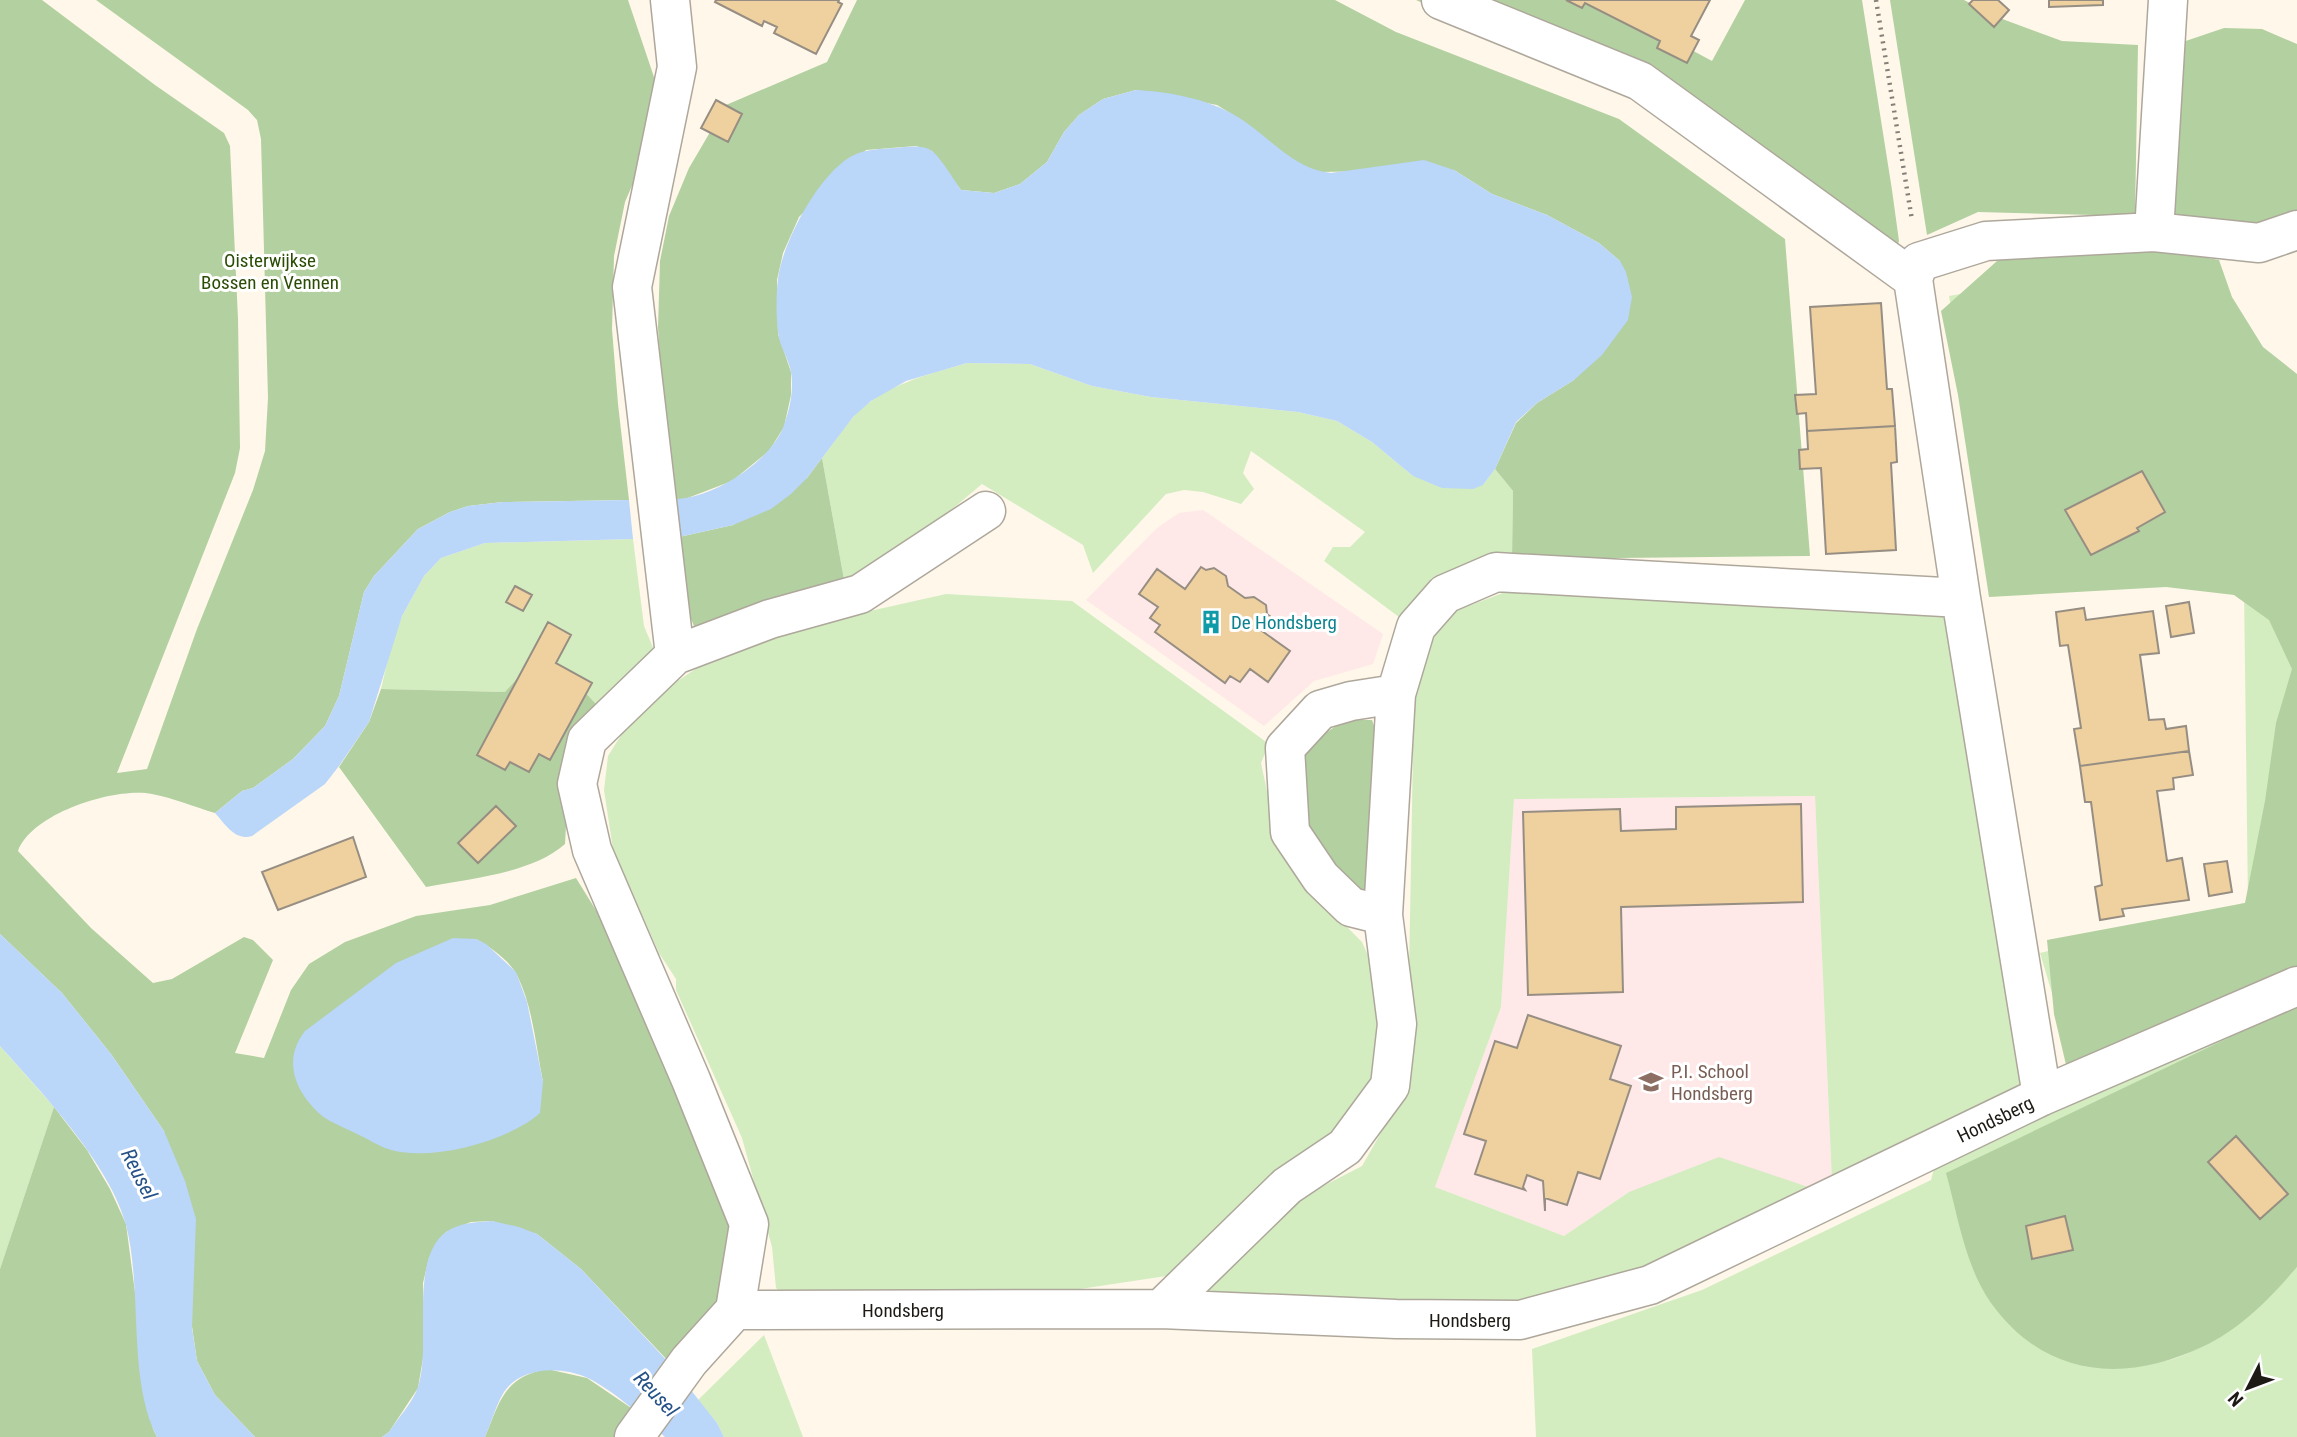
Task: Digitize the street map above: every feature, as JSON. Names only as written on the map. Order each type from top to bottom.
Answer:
[{"type":"street","points":[[670,0],[677,66],[632,287],[675,655]]},
{"type":"street","points":[[1441,0],[1640,81],[1916,270],[1961,598],[2042,1096]]},
{"type":"street","points":[[2154,232],[2168,0]]},
{"type":"street","points":[[1916,270],[1986,241],[2154,232],[2259,243],[2297,230]]},
{"type":"street","points":[[634,1437],[689,1361],[735,1310],[749,1224],[691,1080],[592,850],[578,785],[587,740],[675,655],[770,619],[860,594],[986,510]]},
{"type":"street","points":[[1161,1309],[1287,1186],[1345,1147],[1390,1086],[1397,1024],[1383,915],[1396,694],[1416,627],[1445,594],[1496,572],[1961,598]]},
{"type":"street","points":[[1383,915],[1351,907],[1321,878],[1290,832],[1285,748],[1320,710],[1351,701],[1396,694]]},
{"type":"street","name":"Hondsberg","points":[[735,1310],[1161,1309],[1396,1319],[1520,1320],[1650,1285],[2042,1096],[2297,986]]},
{"type":"path","points":[[1876,0],[1916,270]]},
{"type":"shaded area","points":[[1203,510],[1383,634],[1373,664],[1314,681],[1264,726],[1086,600],[1157,528],[1179,513]]},
{"type":"shaded area","name":"P.I. School Hondsberg","points":[[1815,796],[1832,1182],[1814,1189],[1629,1192],[1564,1236],[1435,1187],[1501,1007],[1514,799]]},
{"type":"green space","name":"Oisterwijkse Bossen en Vennen","points":[[0,0],[42,0],[224,133],[230,146],[238,319],[240,448],[235,473],[117,773],[147,769],[197,629],[253,490],[265,451],[268,398],[261,139],[257,120],[248,110],[96,0],[628,0],[655,80],[648,148],[625,202],[614,256],[612,329],[629,500],[503,502],[468,506],[418,529],[374,576],[364,592],[339,696],[325,726],[293,759],[253,788],[242,791],[215,813],[152,794],[117,795],[97,799],[57,814],[26,837],[18,851],[91,928],[153,983],[172,979],[244,937],[253,940],[273,960],[235,1053],[264,1058],[291,990],[309,964],[345,942],[416,916],[490,905],[576,878],[602,920],[684,1095],[736,1244],[723,1293],[672,1365],[581,1269],[537,1234],[492,1221],[471,1222],[446,1232],[429,1258],[423,1283],[424,1352],[418,1388],[389,1432],[382,1437],[255,1437],[215,1395],[197,1361],[164,1131],[111,1054],[62,993],[0,934]],"holes":[[[476,939],[504,959],[517,975],[530,1014],[543,1082]]]},
{"type":"green space","points":[[857,0],[1335,0],[1396,32],[1619,119],[1785,239],[1810,556],[1512,559],[1513,491],[1495,469],[1516,423],[1537,403],[1574,380],[1620,261],[1599,243],[1547,215],[1492,194],[1454,170],[1317,172],[1292,160],[1243,121],[1217,105],[1136,90],[1103,99],[1079,115],[1064,132],[1047,162],[1020,184],[994,193],[961,190],[932,151],[916,146],[866,150],[799,217],[783,253],[777,280],[778,334],[791,372],[791,395],[784,427],[769,451],[732,481],[685,499],[675,499],[663,401],[658,328],[660,261],[669,216],[689,168],[726,105],[827,62]]},
{"type":"green space","points":[[1416,0],[1599,0],[1712,61],[1745,0],[1862,0],[1899,241],[1896,250],[1633,79],[1477,27]]},
{"type":"green space","points":[[1890,0],[1964,0],[1997,17],[2062,41],[2138,45],[2135,216],[1978,212],[1927,235]]},
{"type":"green space","points":[[2224,28],[2262,29],[2297,44],[2297,211],[2230,232],[2171,219],[2171,46]]},
{"type":"green space","points":[[2065,246],[2154,248],[2219,260],[2232,297],[2263,347],[2297,374],[2297,966],[2068,1073],[2054,1014],[2047,940],[2245,903],[2265,801],[2276,723],[2292,669],[2269,620],[2234,595],[2166,587],[1989,597],[1958,395],[1941,311],[1997,261]]},
{"type":"green space","points":[[2198,251],[2235,399],[2297,421],[2297,1243],[2166,1361],[2184,1355],[2219,1336],[2270,1296],[2297,1267],[2297,1437],[1536,1437],[1532,1349],[1702,1290],[1931,1180],[1941,1143],[2078,1080],[2040,953],[2248,902],[2244,589],[1992,557],[1949,296]]},
{"type":"green space","points":[[967,363],[1030,364],[1092,386],[1151,397],[1298,412],[1337,421],[1372,442],[1413,476],[1483,485],[1495,469],[1513,491],[1512,559],[1403,620],[1324,561],[1333,547],[1350,547],[1365,532],[1251,451],[1243,473],[1254,489],[1241,504],[1203,492],[1184,490],[1166,494],[1093,573],[1083,545],[982,484],[925,532],[845,585],[822,458],[855,415],[880,395],[908,382]]},
{"type":"green space","points":[[822,458],[845,585],[698,636],[689,614],[679,537],[733,525],[807,478]]},
{"type":"green space","points":[[633,539],[644,626],[657,657],[630,671],[596,704],[580,687],[505,692],[381,689],[391,646],[402,616],[424,576],[441,558],[485,543]]},
{"type":"green space","points":[[1508,591],[1950,612],[2026,1089],[1832,1182],[1815,796],[1514,799],[1501,1007],[1435,1187],[1564,1236],[1629,1192],[1719,1157],[1814,1189],[1651,1270],[1507,1302],[1200,1295],[1302,1197],[1362,1166],[1407,1087],[1414,694],[1433,637],[1458,610]]},
{"type":"green space","points":[[946,594],[1072,601],[1269,744],[1261,763],[1273,819],[1331,911],[1362,942],[1375,971],[1382,1065],[1323,1146],[1173,1275],[1080,1289],[787,1298],[776,1288],[772,1247],[742,1138],[676,990],[676,979],[659,953],[613,849],[604,790],[608,756],[630,721],[658,694],[703,664],[776,632]]},
{"type":"green space","points":[[541,652],[596,704],[579,728],[562,798],[566,826],[565,844],[551,854],[518,868],[426,887],[339,767],[369,722],[381,689],[505,692]]},
{"type":"green space","points":[[1352,720],[1372,720],[1377,734],[1371,885],[1362,893],[1330,860],[1307,821],[1296,770],[1312,747],[1332,728]]},
{"type":"green space","points":[[2297,1005],[2297,1267],[2266,1301],[2230,1331],[2204,1346],[2145,1366],[2116,1369],[2088,1367],[2061,1360],[2036,1347],[2012,1328],[1982,1289],[1968,1257],[1946,1173]]},
{"type":"green space","points":[[0,1046],[54,1107],[0,1269]]},
{"type":"green space","points":[[54,1107],[87,1150],[110,1189],[126,1224],[153,1429],[157,1437],[0,1437],[0,1269]]},
{"type":"green space","points":[[764,1335],[803,1437],[724,1437],[717,1423],[698,1400]]},
{"type":"green space","points":[[547,1369],[587,1378],[637,1412],[619,1437],[485,1437],[505,1392],[521,1378]]},
{"type":"water","points":[[1136,90],[1179,95],[1220,108],[1244,121],[1295,160],[1318,170],[1331,173],[1424,160],[1454,170],[1492,194],[1547,215],[1599,243],[1620,261],[1626,272],[1632,297],[1628,320],[1602,355],[1574,380],[1537,403],[1516,422],[1495,469],[1483,485],[1473,489],[1442,488],[1413,476],[1372,442],[1337,421],[1298,412],[1151,397],[1092,386],[1030,364],[967,363],[906,381],[871,401],[853,417],[807,478],[771,509],[733,525],[679,537],[675,499],[706,492],[739,476],[767,452],[784,425],[790,406],[792,379],[777,326],[777,292],[781,264],[805,210],[828,176],[841,163],[869,150],[924,147],[936,154],[961,190],[994,193],[1020,184],[1047,162],[1064,132],[1079,115],[1103,99]]},
{"type":"water","points":[[629,500],[633,539],[485,543],[441,558],[424,576],[402,616],[369,722],[325,784],[252,836],[236,834],[215,813],[242,791],[253,788],[293,759],[325,726],[339,696],[364,592],[374,576],[418,529],[468,506],[503,502]]},
{"type":"water","name":"Reusel","points":[[0,934],[62,993],[111,1054],[164,1131],[185,1181],[196,1219],[192,1328],[197,1361],[215,1395],[255,1437],[157,1437],[148,1414],[138,1361],[134,1277],[126,1225],[118,1202],[90,1154],[54,1107],[0,1046]]},
{"type":"water","points":[[453,938],[476,939],[486,944],[516,972],[527,1002],[543,1082],[540,1113],[509,1132],[468,1147],[425,1153],[405,1153],[384,1148],[321,1115],[312,1106],[298,1086],[293,1064],[294,1053],[305,1031],[396,963]]},
{"type":"water","name":"Reusel","points":[[492,1221],[537,1234],[581,1269],[671,1365],[717,1423],[724,1437],[665,1437],[598,1383],[578,1374],[554,1370],[531,1373],[511,1383],[501,1397],[485,1437],[382,1437],[405,1410],[418,1387],[422,1370],[424,1283],[434,1245],[446,1232],[456,1227]]},
{"type":"building","points":[[839,0],[842,4],[816,54],[774,33],[777,27],[764,21],[762,26],[715,2]]},
{"type":"building","points":[[1566,0],[1710,0],[1691,36],[1699,40],[1687,63],[1657,48],[1660,41],[1585,3],[1582,8]]},
{"type":"building","points":[[1973,0],[1998,0],[2009,10],[1994,27],[1969,4]]},
{"type":"building","points":[[2049,0],[2103,0],[2103,5],[2049,7]]},
{"type":"building","points":[[716,100],[742,114],[728,142],[701,128]]},
{"type":"building","points":[[1881,303],[1887,389],[1892,389],[1895,426],[1807,431],[1806,413],[1797,414],[1795,395],[1816,394],[1810,307]]},
{"type":"building","points":[[1895,426],[1897,462],[1891,463],[1896,550],[1826,554],[1821,468],[1800,469],[1799,450],[1808,449],[1807,431]]},
{"type":"building","points":[[2142,471],[2165,512],[2137,528],[2139,531],[2091,555],[2065,510]]},
{"type":"building","name":"De Hondsberg","points":[[1201,567],[1206,570],[1214,568],[1226,576],[1228,586],[1245,598],[1254,597],[1266,605],[1267,614],[1271,617],[1262,631],[1290,651],[1268,682],[1250,669],[1240,682],[1230,676],[1225,683],[1155,632],[1160,625],[1150,618],[1158,607],[1139,594],[1157,569],[1185,589]]},
{"type":"building","points":[[515,586],[532,595],[523,611],[506,602]]},
{"type":"building","points":[[2189,602],[2194,633],[2171,637],[2166,606]]},
{"type":"building","points":[[2084,608],[2086,620],[2153,611],[2159,653],[2140,655],[2149,720],[2164,719],[2166,729],[2186,726],[2189,751],[2080,766],[2074,729],[2081,728],[2068,645],[2060,646],[2056,612]]},
{"type":"building","points":[[548,622],[571,635],[556,663],[592,683],[550,760],[539,754],[529,772],[510,762],[505,770],[477,755]]},
{"type":"building","points":[[2189,751],[2193,775],[2173,778],[2174,789],[2157,791],[2167,861],[2182,858],[2189,900],[2122,909],[2124,916],[2100,920],[2095,887],[2102,885],[2091,802],[2085,802],[2080,766]]},
{"type":"building","points":[[1801,804],[1803,902],[1621,907],[1623,992],[1528,995],[1523,812],[1620,809],[1621,831],[1676,829],[1676,807]]},
{"type":"building","points":[[496,806],[516,826],[478,863],[458,843]]},
{"type":"building","points":[[353,837],[366,877],[278,910],[262,872]]},
{"type":"building","points":[[2227,861],[2232,892],[2209,896],[2204,864]]},
{"type":"building","points":[[1528,1015],[1621,1046],[1610,1079],[1631,1086],[1600,1179],[1578,1172],[1567,1205],[1545,1198],[1545,1211],[1543,1181],[1527,1175],[1523,1187],[1525,1190],[1475,1174],[1486,1141],[1464,1134],[1495,1041],[1517,1048]]},
{"type":"building","points":[[2236,1136],[2288,1194],[2260,1219],[2208,1162]]},
{"type":"building","points":[[2065,1216],[2073,1250],[2032,1259],[2026,1226]]},
{"type":"place","name":"De Hondsberg","points":[[1211,622]]},
{"type":"place","name":"P.I. School Hondsberg","points":[[1651,1082]]}]
